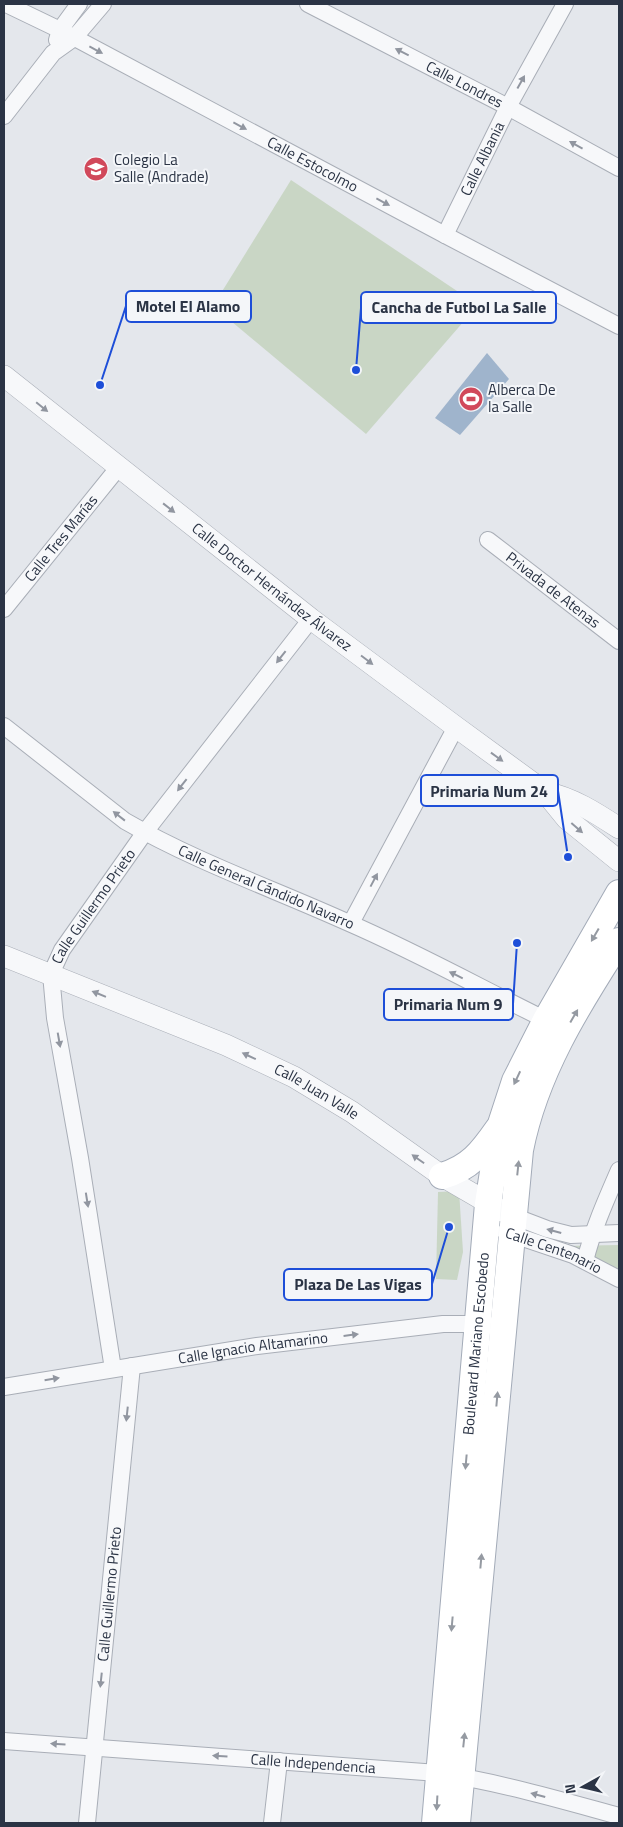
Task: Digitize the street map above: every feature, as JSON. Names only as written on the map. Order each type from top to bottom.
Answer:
[{"type":"main road","name":"Boulevard Mariano Escobedo","points":[[491,1325],[487,1215],[500,1127],[515,1081],[546,1020],[619,893]]},
{"type":"main road","name":"Boulevard Mariano Escobedo","points":[[435,1823],[449,1775],[491,1325],[512,1225],[525,1122],[534,1096],[557,1046],[619,941]]},
{"type":"main road","points":[[442,1176],[456,1172],[468,1165],[500,1127]]},
{"type":"main road","name":"Boulevard Mariano Escobedo","points":[[449,1775],[457,1823]]},
{"type":"street","name":"Calle Estocolmo","points":[[6,4],[67,34],[619,326]]},
{"type":"street","points":[[4,116],[67,34],[79,4]]},
{"type":"street","points":[[67,34],[103,4]]},
{"type":"street","name":"Calle Londres","points":[[308,4],[508,107],[619,168]]},
{"type":"street","name":"Calle Albania","points":[[445,235],[508,107],[565,4]]},
{"type":"street","name":"Calle Doctor Hernández Álvarez","points":[[4,376],[311,619],[545,792],[556,807],[573,824],[619,861]]},
{"type":"street","name":"Calle Tres Marías","points":[[4,609],[118,468]]},
{"type":"street","name":"Privada de Atenas","points":[[488,540],[619,641]]},
{"type":"street","name":"Calle Guillermo Prieto","points":[[114,1369],[55,1018],[51,974],[62,950],[145,832],[311,619]]},
{"type":"street","name":"Calle General Cándido Navarro","points":[[4,726],[125,821],[145,832],[175,848],[351,923],[546,1020]]},
{"type":"street","points":[[351,923],[456,727]]},
{"type":"street","name":"Calle Doctor Hernández Álvarez","points":[[545,792],[584,806],[619,828]]},
{"type":"street","name":"Calle Juan Valle","points":[[4,956],[226,1046],[294,1077],[352,1112],[442,1176],[487,1215],[512,1225],[548,1229],[571,1235],[619,1233]]},
{"type":"street","points":[[585,1261],[591,1235],[619,1170]]},
{"type":"street","name":"Calle Centenario","points":[[512,1225],[619,1279]]},
{"type":"street","name":"Calle Ignacio Altamarino","points":[[4,1387],[257,1346],[443,1324],[491,1325]]},
{"type":"street","name":"Calle Guillermo Prieto","points":[[87,1823],[132,1366]]},
{"type":"street","name":"Calle Independencia","points":[[4,1741],[94,1746],[449,1775],[619,1816]]},
{"type":"street","points":[[272,1823],[279,1761]]},
{"type":"green space","points":[[291,180],[478,305],[366,434],[213,306]]},
{"type":"green space","points":[[459,1191],[463,1252],[457,1280],[436,1279],[438,1192]]},
{"type":"green space","points":[[619,1245],[619,1274],[564,1246]]},
{"type":"water","name":"Alberca De la Salle","points":[[487,353],[509,379],[460,435],[435,418]]},
{"type":"place","name":"Colegio La Salle (Andrade)","points":[[96,169]]},
{"type":"place","name":"Cancha de Futbol La Salle","points":[[356,370]]},
{"type":"place","name":"Motel El Alamo","points":[[100,385]]},
{"type":"place","name":"Alberca De la Salle","points":[[471,399]]},
{"type":"place","name":"Primaria Num 24","points":[[568,857]]},
{"type":"place","name":"Primaria Num 9","points":[[517,943]]},
{"type":"place","name":"Plaza De Las Vigas","points":[[449,1227]]}]
